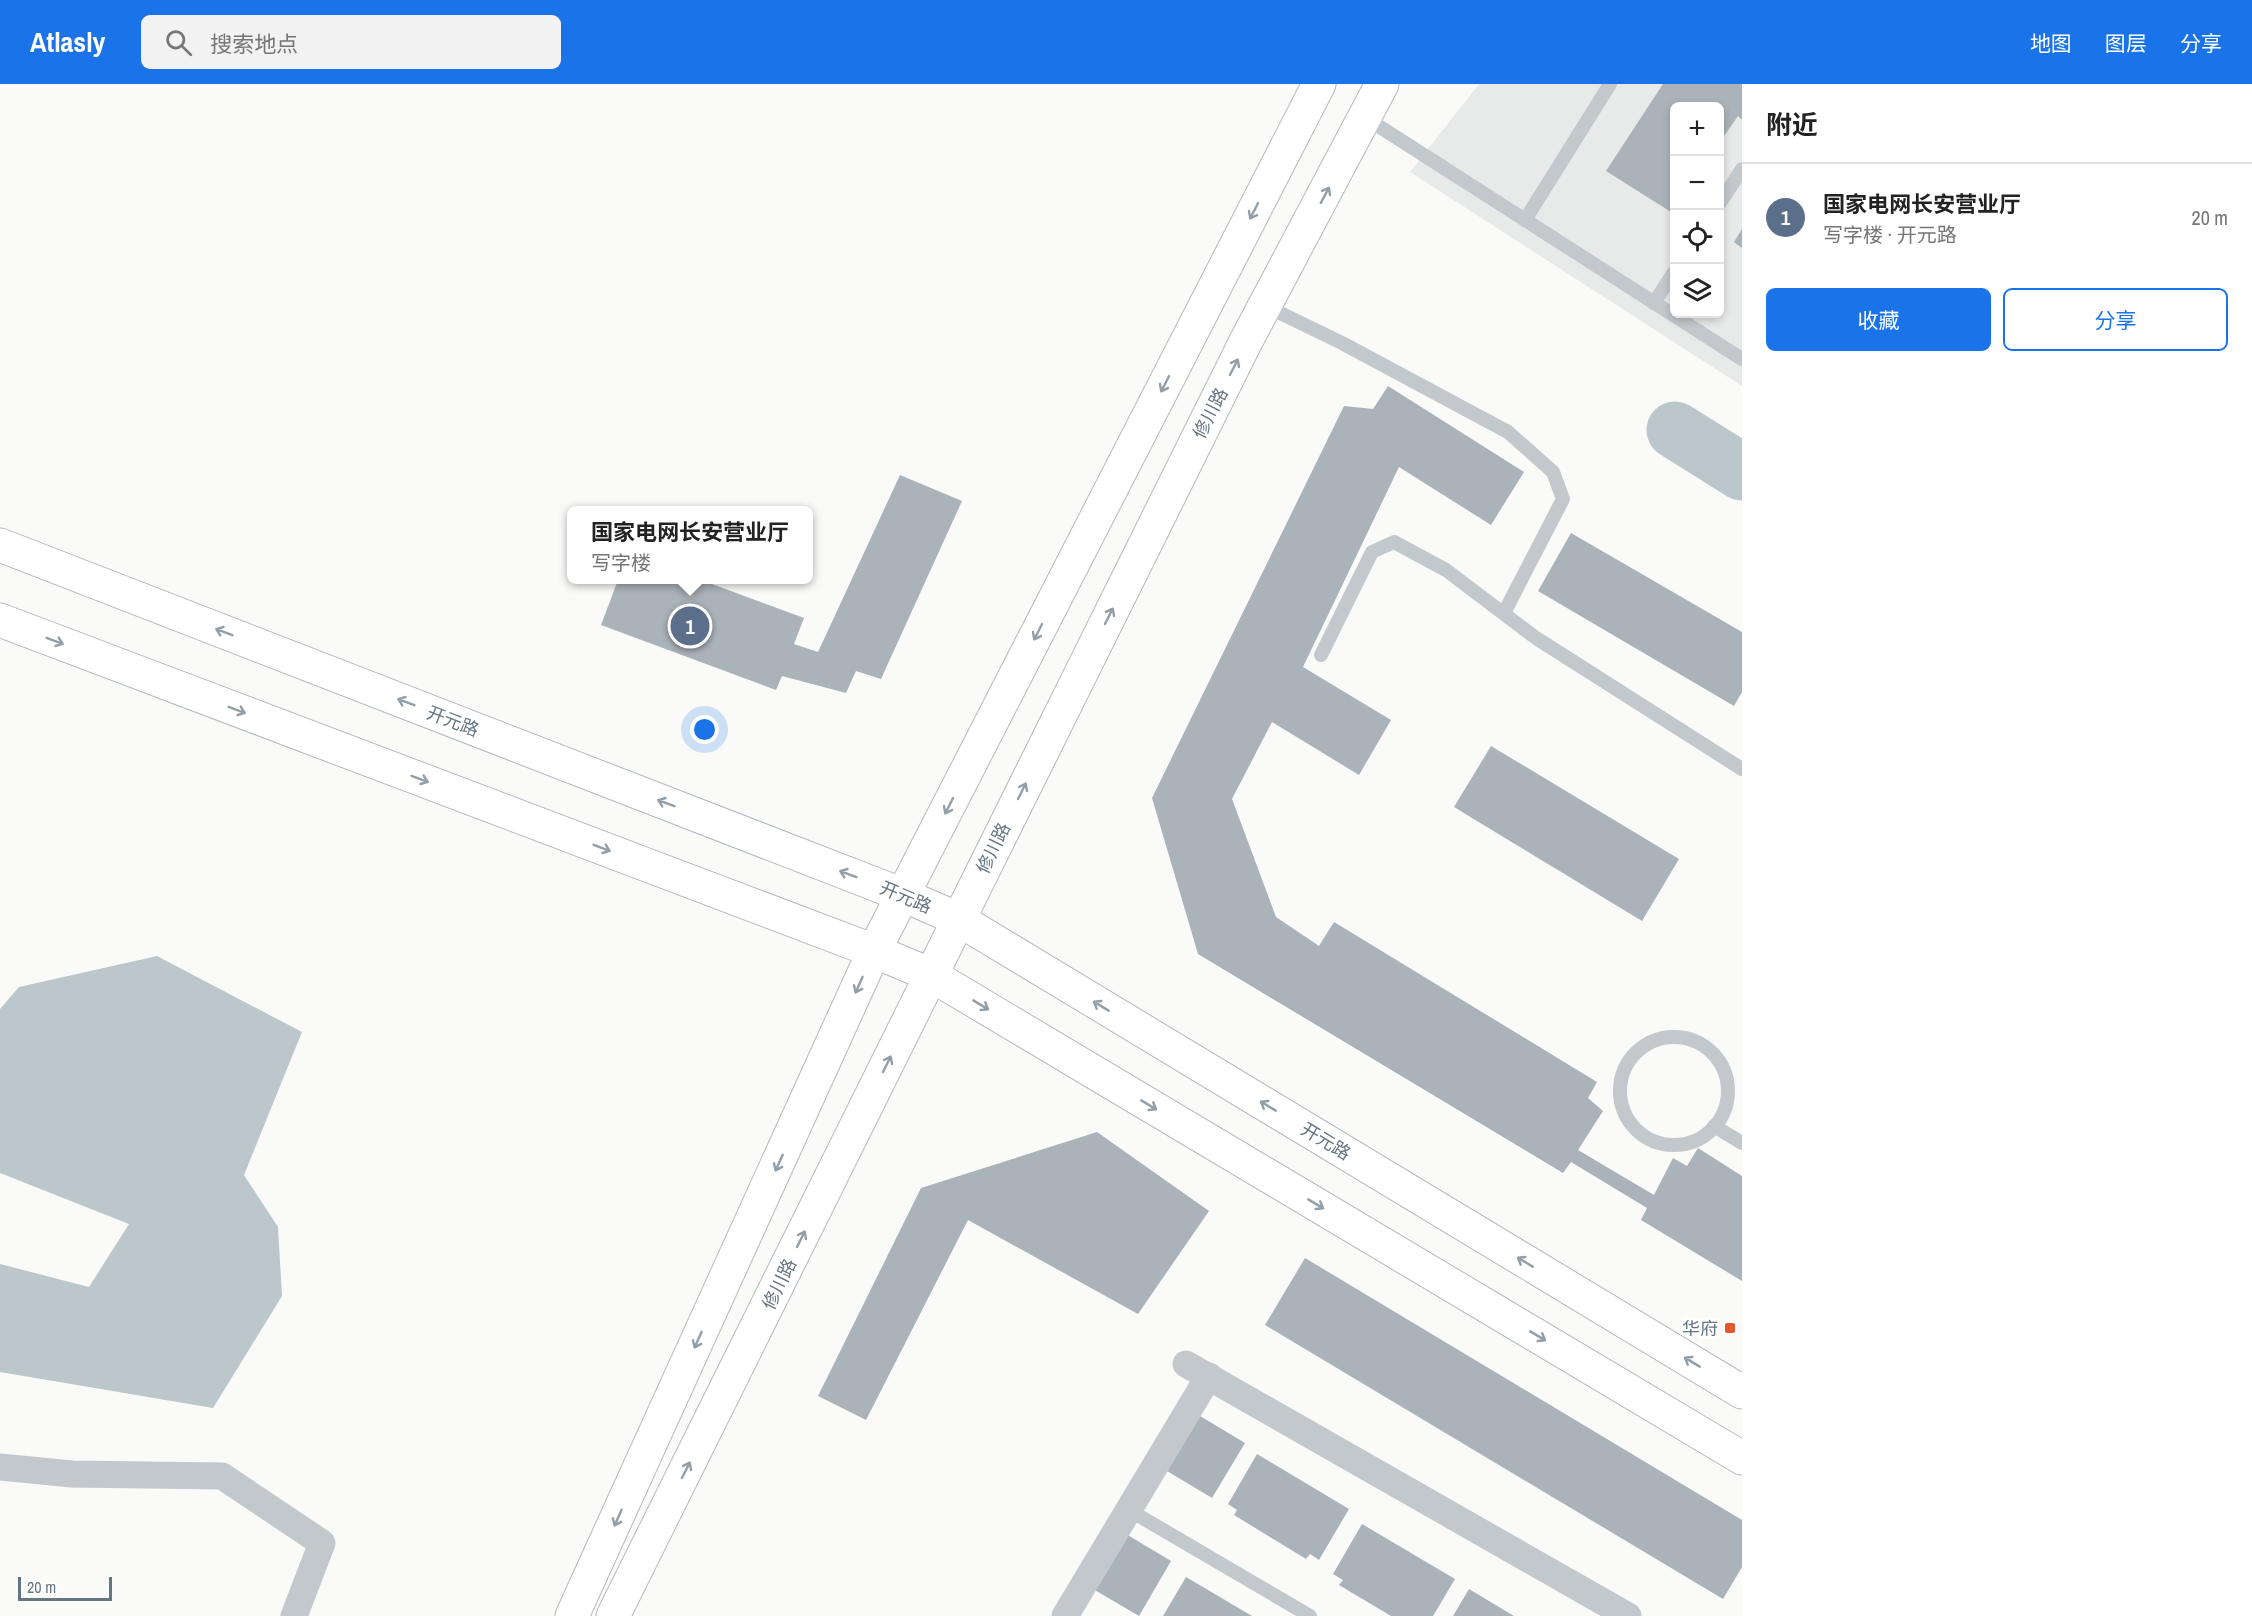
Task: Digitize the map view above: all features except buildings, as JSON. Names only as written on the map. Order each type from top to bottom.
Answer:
[{"type":"main road","points":[[572,1616],[874,951],[1319,84]]},
{"type":"main road","name":"修川路","points":[[613,1616],[958,919],[1266,306],[1382,84]]},
{"type":"main road","name":"开元路","points":[[0,545],[903,895],[958,919],[1742,1392]]},
{"type":"main road","points":[[0,620],[874,951],[931,975],[1742,1458]]},
{"type":"street","points":[[1065,1616],[1129,1510],[1197,1370],[1628,1616]]},
{"type":"street","points":[[0,1467],[72,1474],[222,1476],[322,1543],[294,1616]]},
{"type":"lane","points":[[1525,220],[1610,84]]},
{"type":"lane","points":[[1366,118],[1742,359]]},
{"type":"lane","points":[[1724,196],[1742,169]]},
{"type":"lane","points":[[1654,303],[1670,278]]},
{"type":"lane","points":[[1266,306],[1342,343],[1508,432],[1553,472],[1563,498],[1504,614]]},
{"type":"lane","points":[[1321,655],[1372,552],[1394,542],[1446,570],[1536,638],[1742,769]]},
{"type":"lane","points":[[1664,1037],[1682,1037],[1699,1043],[1713,1053],[1723,1068],[1727,1085],[1727,1102],[1720,1119],[1714,1126],[1693,1142],[1675,1145],[1657,1142],[1641,1134],[1629,1121],[1621,1104],[1620,1086],[1624,1068],[1634,1054],[1648,1043],[1664,1037]]},
{"type":"lane","points":[[1714,1126],[1742,1143]]},
{"type":"lane","points":[[1129,1510],[1310,1616]]},
{"type":"shaded area","points":[[1479,84],[1742,84],[1742,386],[1410,172]]},
{"type":"shaded area","points":[[157,956],[302,1032],[244,1175],[278,1227],[282,1296],[213,1408],[0,1372],[0,1264],[89,1287],[129,1224],[0,1173],[0,1009],[19,987]]},
{"type":"waterway","points":[[1675,430],[1742,472]]},
{"type":"place","name":"国家电网长安营业厅","points":[[690,626]]},
{"type":"place","name":"华府","points":[[1730,1328]]}]
